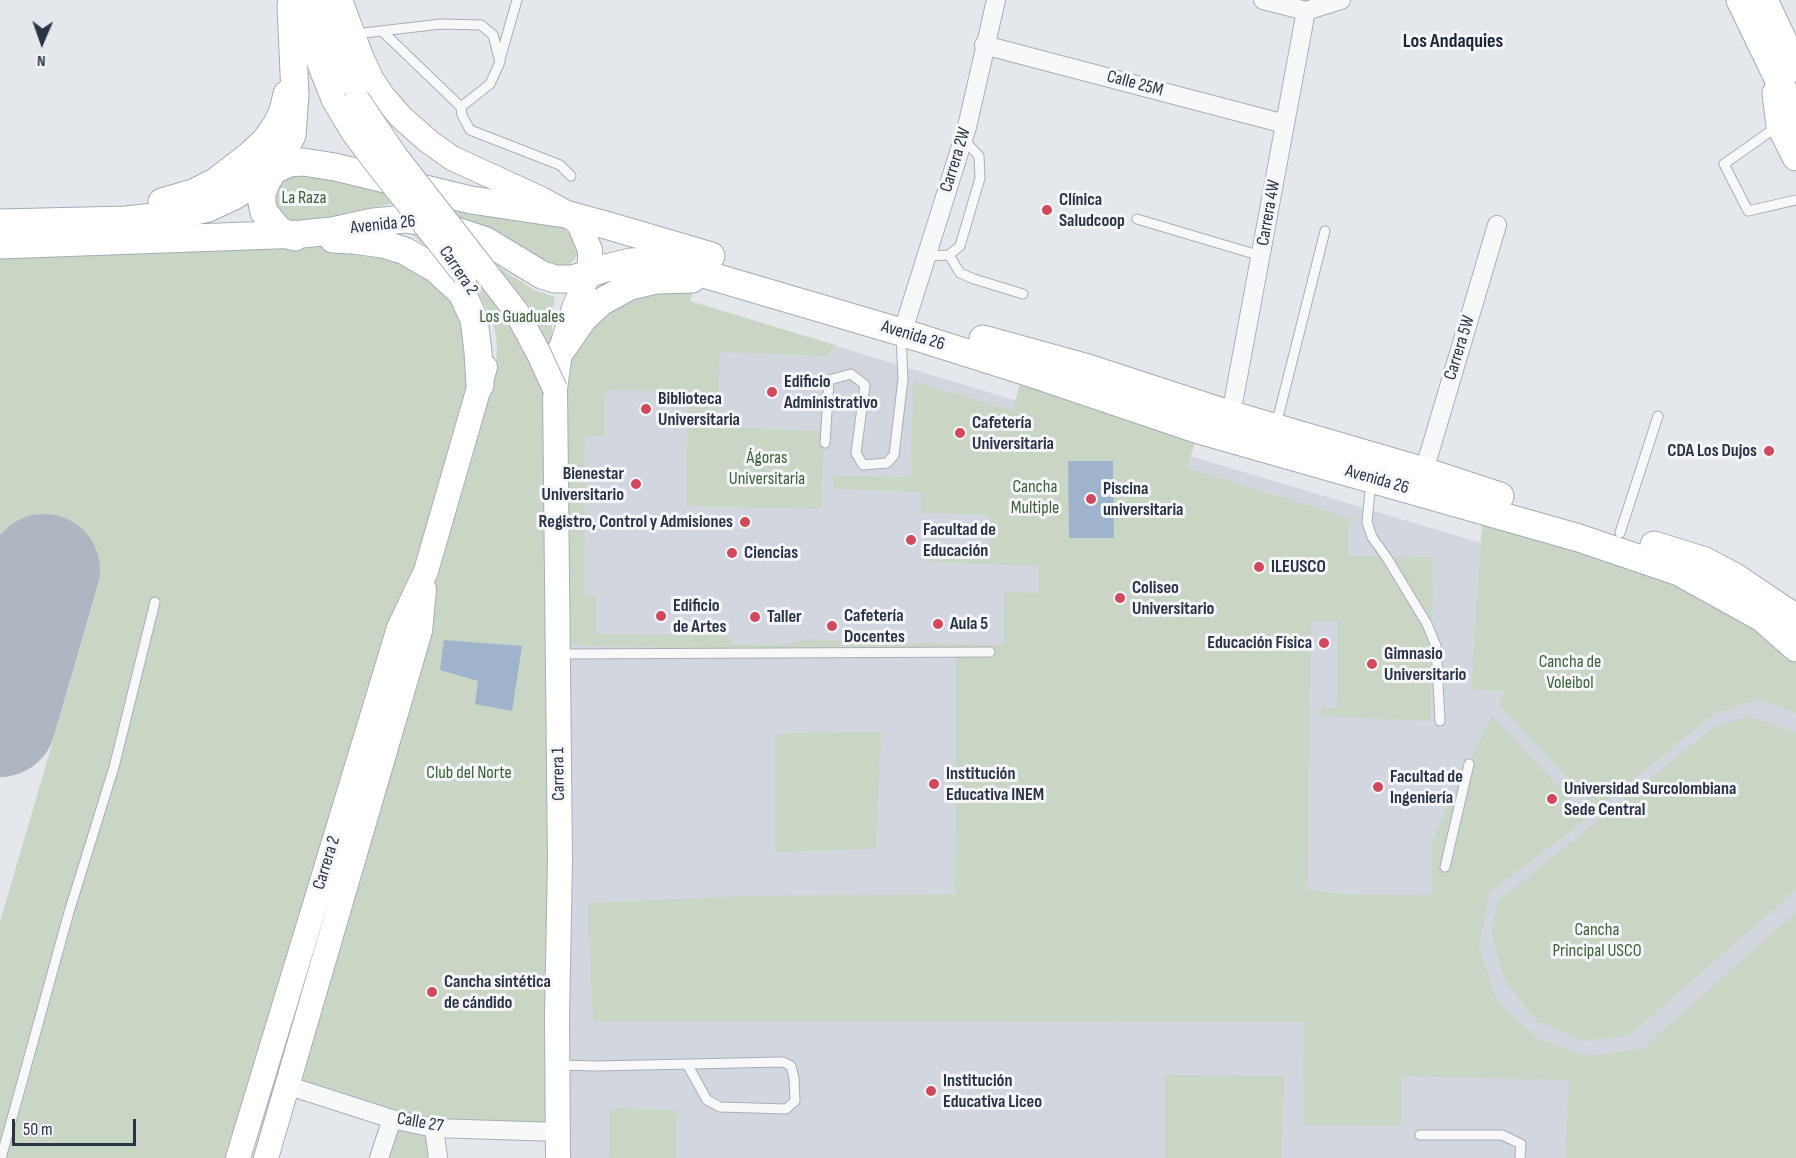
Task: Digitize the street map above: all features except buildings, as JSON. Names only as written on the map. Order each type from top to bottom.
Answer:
[{"type":"main road","points":[[292,0],[295,95],[292,135],[262,194],[264,213],[278,229],[287,235],[306,239],[353,240],[383,244],[405,251],[436,269],[462,293],[474,319],[480,385]]},
{"type":"main road","name":"Carrera 2","points":[[303,0],[311,39],[322,73],[394,154],[516,311],[555,389]]},
{"type":"main road","name":"Carrera 2","points":[[238,1158],[399,628],[426,572],[489,356],[488,323],[465,275],[353,132],[346,100],[342,63],[326,0]]},
{"type":"main road","points":[[340,0],[367,70],[382,94],[401,117],[452,158],[541,199],[572,216],[580,226],[590,250],[588,275]]},
{"type":"main road","points":[[1740,0],[1789,66]]},
{"type":"main road","points":[[1764,0],[1789,66],[1788,120],[1796,157]]},
{"type":"main road","points":[[35,222],[83,210],[118,209],[170,201],[215,182],[249,156],[266,140],[277,124],[287,98],[293,48]]},
{"type":"main road","name":"Avenida 26","points":[[0,223],[126,219],[182,214],[208,208],[274,170],[289,163],[303,162],[335,167],[471,200],[572,216],[655,239],[904,325]]},
{"type":"main road","name":"Avenida 26","points":[[0,245],[287,235],[332,231],[373,222],[406,219],[420,220],[486,241],[542,274],[555,279],[573,279],[631,262],[652,261],[670,264],[904,325],[1088,369],[1229,426],[1373,468],[1678,572],[1762,618],[1796,648]]},
{"type":"main road","name":"Carrera 1","points":[[558,1158],[560,860],[555,389],[560,352],[574,308],[588,275]]},
{"type":"main road","points":[[560,352],[583,319],[601,302],[630,286],[664,279],[724,279]]},
{"type":"main road","name":"Avenida 26","points":[[1229,426],[1276,428],[1373,468],[1424,471],[1705,561],[1735,577],[1796,618]]},
{"type":"main road","name":"Carrera 2","points":[[266,1158],[420,631],[426,572]]},
{"type":"street","name":"Carrera 2W","points":[[904,325],[963,139],[996,0]]},
{"type":"street","points":[[1266,0],[1306,11],[1341,0]]},
{"type":"street","name":"Carrera 4W","points":[[1229,426],[1306,11]]},
{"type":"street","name":"Calle 25M","points":[[984,45],[1285,124]]},
{"type":"street","name":"Carrera 5W","points":[[1424,471],[1497,225]]},
{"type":"street","name":"Calle 27","points":[[286,1086],[392,1119],[434,1128],[558,1132]]},
{"type":"street","points":[[379,1158],[392,1119]]},
{"type":"street","points":[[434,1128],[438,1158]]},
{"type":"lane","points":[[461,107],[490,84],[500,62],[517,0]]},
{"type":"lane","points":[[353,34],[441,24],[481,25],[493,35],[500,62]]},
{"type":"lane","points":[[382,31],[461,107],[462,115],[470,130],[560,165],[571,176]]},
{"type":"lane","points":[[1788,120],[1724,164],[1748,211],[1796,200]]},
{"type":"lane","points":[[926,256],[949,255],[960,246],[980,178],[979,156],[963,139]]},
{"type":"lane","points":[[1137,219],[1261,256]]},
{"type":"lane","points":[[1276,428],[1325,231]]},
{"type":"lane","points":[[949,255],[960,273],[1023,294]]},
{"type":"lane","points":[[825,443],[829,380],[851,374],[865,386],[856,453],[863,465],[887,463],[894,454],[903,379],[904,325]]},
{"type":"lane","points":[[1620,533],[1658,416]]},
{"type":"lane","points":[[1373,468],[1367,522],[1372,537],[1388,558],[1428,624],[1436,646],[1440,721]]},
{"type":"lane","points":[[1,1158],[69,912],[114,767],[155,602]]},
{"type":"lane","points":[[557,655],[990,652]]},
{"type":"lane","points":[[1445,867],[1469,764]]},
{"type":"lane","points":[[557,1065],[783,1062],[791,1066],[793,1072],[795,1101],[786,1109],[720,1107],[707,1100],[687,1064]]},
{"type":"lane","points":[[1420,1135],[1502,1135],[1521,1144],[1520,1158]]},
{"type":"shaded area","points":[[691,302],[1190,456],[1568,569],[1796,682],[1796,1136],[1783,1158],[558,1158],[560,645],[578,646],[578,385]]},
{"type":"green space","name":"La Raza","points":[[305,172],[561,226],[572,236],[578,254],[570,265],[556,265],[489,228],[415,206],[390,204],[345,213],[323,221],[292,223],[283,219],[275,203],[275,192],[282,177]]},
{"type":"green space","points":[[411,234],[478,254],[536,291],[555,297],[552,314],[552,385],[603,304],[699,272],[690,301],[835,345],[826,356],[720,352],[717,427],[824,431],[821,509],[686,506],[688,391],[605,390],[604,436],[585,436],[584,595],[596,596],[596,634],[726,635],[733,644],[782,645],[808,639],[1003,645],[1005,592],[1038,593],[1039,566],[929,562],[929,546],[989,547],[990,515],[921,513],[921,492],[834,489],[832,476],[911,477],[913,381],[1012,411],[1024,371],[1199,430],[1187,468],[1349,518],[1348,556],[1433,557],[1430,721],[1320,716],[1321,708],[1337,708],[1338,621],[1311,621],[1307,890],[1342,894],[1432,895],[1432,841],[1492,715],[1588,818],[1489,893],[1479,948],[1497,1001],[1537,1038],[1585,1056],[1642,1049],[1796,912],[1796,1158],[1565,1158],[1569,1080],[1402,1076],[1401,1126],[1303,1125],[1304,1022],[593,1021],[587,903],[753,896],[955,894],[956,656],[560,645],[557,1129],[432,1127],[435,1158],[381,1158],[394,1117],[286,1089],[467,431],[238,1158],[0,1158],[0,922],[99,583],[0,551],[0,257],[353,240],[436,269],[478,352],[496,365],[495,330],[490,315],[473,284]]},
{"type":"green space","name":"Cancha de Voleibol","points":[[1483,510],[1796,619],[1796,713],[1759,699],[1715,713],[1597,809],[1499,705],[1505,691],[1471,690]]},
{"type":"green space","name":"Cancha Principal USCO","points":[[1748,716],[1796,733],[1796,890],[1628,1036],[1584,1041],[1536,1021],[1505,980],[1491,934],[1498,901],[1715,726]]},
{"type":"green space","points":[[881,732],[876,849],[775,852],[775,734]]},
{"type":"green space","points":[[1165,1075],[1284,1076],[1281,1158],[1165,1158]]},
{"type":"green space","points":[[610,1108],[677,1110],[676,1158],[609,1158]]},
{"type":"water","name":"Piscina universitaria","points":[[1068,461],[1113,461],[1114,538],[1069,538]]},
{"type":"water","points":[[444,640],[522,646],[512,711],[475,704],[478,681],[440,670]]},
{"type":"runway","points":[[0,721],[44,570]]},
{"type":"place","name":"Clínica Saludcoop","points":[[1047,210]]},
{"type":"place","name":"Edificio Administrativo","points":[[772,392]]},
{"type":"place","name":"Biblioteca Universitaria","points":[[646,409]]},
{"type":"place","name":"Cafetería Universitaria","points":[[960,433]]},
{"type":"place","name":"CDA Los Dujos","points":[[1769,451]]},
{"type":"place","name":"Bienestar Universitario","points":[[636,484]]},
{"type":"place","name":"Piscina universitaria","points":[[1091,499]]},
{"type":"place","name":"Registro, Control y Admisiones","points":[[745,522]]},
{"type":"place","name":"Facultad de Educación","points":[[911,540]]},
{"type":"place","name":"Ciencias","points":[[732,553]]},
{"type":"place","name":"ILEUSCO","points":[[1259,567]]},
{"type":"place","name":"Coliseo Universitario","points":[[1120,598]]},
{"type":"place","name":"Edificio de Artes","points":[[661,616]]},
{"type":"place","name":"Taller","points":[[755,617]]},
{"type":"place","name":"Aula 5","points":[[938,624]]},
{"type":"place","name":"Cafetería Docentes","points":[[832,626]]},
{"type":"place","name":"Educación Física","points":[[1324,643]]},
{"type":"place","name":"Gimnasio Universitario","points":[[1372,664]]},
{"type":"place","name":"Institución Educativa INEM","points":[[934,784]]},
{"type":"place","name":"Facultad de Ingeniería","points":[[1378,787]]},
{"type":"place","name":"Universidad Surcolombiana Sede Central","points":[[1552,799]]},
{"type":"place","name":"Cancha sintética de cándido","points":[[432,992]]},
{"type":"place","name":"Institución Educativa Liceo","points":[[931,1091]]},
{"type":"district","name":"Los Andaquies","points":[[1453,42]]},
{"type":"park label","name":"Los Guaduales","points":[[522,317]]},
{"type":"park label","name":"Ágoras Universitaria","points":[[767,468]]},
{"type":"park label","name":"Cancha Multiple","points":[[1035,497]]},
{"type":"park label","name":"Club del Norte","points":[[469,773]]}]
